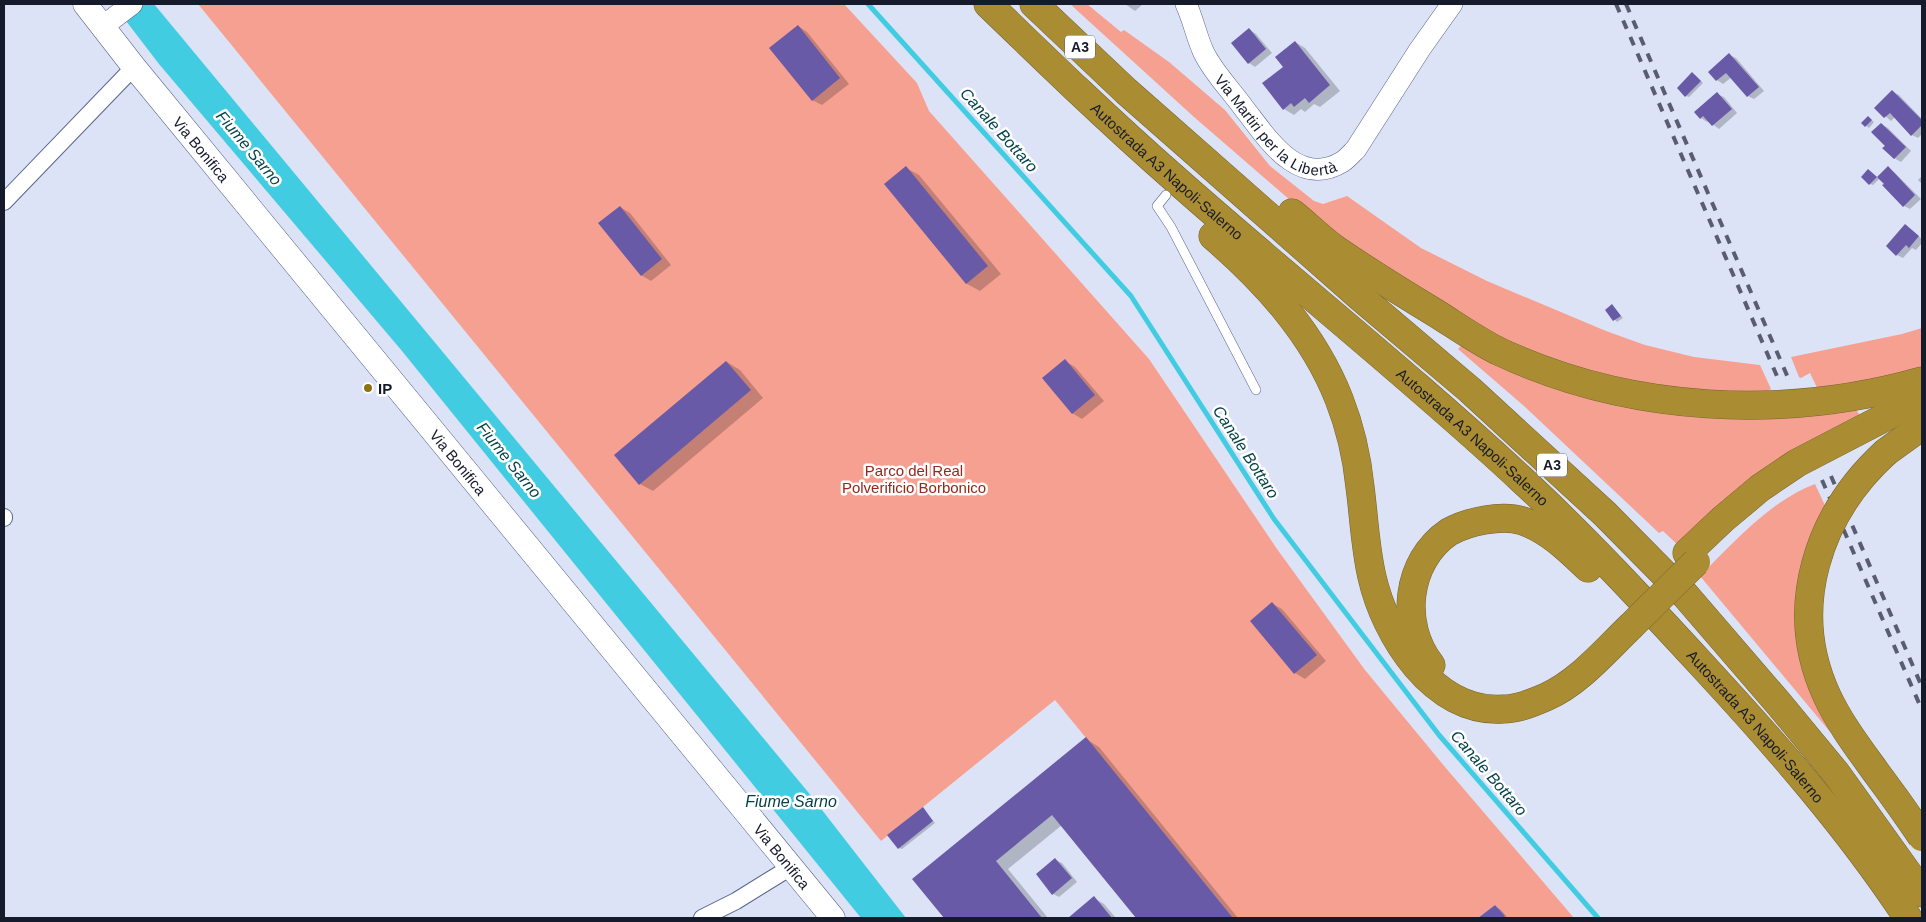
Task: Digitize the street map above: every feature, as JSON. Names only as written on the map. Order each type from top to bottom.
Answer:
[{"type":"highway","name":"Autostrada A3 Napoli-Salerno","points":[[988,4],[1070,84],[1173,177],[1450,415],[1574,529],[1773,743],[1876,872],[1908,918]]},
{"type":"highway","name":"Autostrada A3 Napoli-Salerno","points":[[1034,4],[1126,91],[1359,296],[1470,390],[1605,514],[1686,596],[1779,704],[1836,773],[1922,893]]},
{"type":"highway","points":[[1070,84],[1136,166],[1259,279],[1305,334],[1322,362],[1339,398],[1350,432],[1360,487],[1368,553],[1378,598],[1386,619],[1398,641],[1414,663],[1434,684],[1458,700],[1484,708],[1502,710],[1521,707],[1548,696],[1575,679],[1626,623],[1692,558],[1752,494],[1797,463],[1922,398]]},
{"type":"highway","points":[[1126,91],[1217,153],[1334,248],[1468,334],[1497,350],[1533,366],[1586,383],[1631,394],[1678,402],[1724,405],[1769,406],[1854,398],[1922,381]]},
{"type":"highway","points":[[1692,558],[1768,498],[1840,454],[1922,412]]},
{"type":"highway","points":[[1922,426],[1886,452],[1857,482],[1830,522],[1821,544],[1815,567],[1810,593],[1809,621],[1817,670],[1839,720],[1922,837]]},
{"type":"highway","points":[[1626,623],[1566,671],[1540,687],[1506,697],[1474,693],[1440,675],[1426,658],[1416,637],[1411,612],[1412,589],[1418,569],[1432,548],[1449,532],[1471,522],[1505,518],[1521,520],[1543,530],[1565,546],[1602,582],[1666,648],[1822,822],[1876,872]]},
{"type":"main road","name":"Via Bonifica","points":[[85,4],[107,23],[134,67],[834,918]]},
{"type":"street","points":[[107,23],[132,4]]},
{"type":"street","name":"Via Martiri per la Libertà","points":[[1186,4],[1203,52],[1277,150],[1294,164],[1308,168],[1324,168],[1342,162],[1356,149],[1420,49],[1452,4]]},
{"type":"street","points":[[4,202],[134,67]]},
{"type":"street","points":[[702,918],[736,901],[791,867]]},
{"type":"lane","points":[[1166,195],[1157,206],[1171,227],[1256,390]]},
{"type":"green space","name":"Parco del Real Polverificio Borbonico","points":[[198,4],[844,4],[917,83],[929,111],[1149,359],[1277,549],[1365,670],[1574,918],[1503,918],[1505,916],[1495,905],[1478,918],[1233,918],[1055,700],[881,841]]},
{"type":"green space","points":[[1070,4],[1087,4],[1121,32],[1124,30],[1169,62],[1225,110],[1270,166],[1314,201],[1323,204],[1347,196],[1421,248],[1487,281],[1606,331],[1645,345],[1694,357],[1760,365],[1771,389],[1764,393],[1699,394],[1606,378],[1515,348],[1320,226],[1194,117]]},
{"type":"green space","points":[[1922,328],[1922,374],[1820,394],[1810,373],[1801,378],[1799,377],[1791,357],[1902,334]]},
{"type":"green space","points":[[1465,342],[1572,388],[1856,409],[1864,423],[1681,548],[1663,531],[1659,533],[1524,406],[1458,349]]},
{"type":"green space","points":[[1815,484],[1828,512],[1811,552],[1834,730],[1831,733],[1700,576],[1739,536],[1768,512],[1799,491]]},
{"type":"water","name":"Fiume Sarno","points":[[113,4],[154,4],[808,792],[906,918],[861,918],[402,351],[159,64]]},
{"type":"building","points":[[798,25],[840,78],[812,101],[769,48]]},
{"type":"building","points":[[1249,28],[1266,49],[1248,64],[1231,43]]},
{"type":"building","points":[[1295,41],[1330,85],[1309,103],[1305,98],[1294,107],[1291,103],[1283,110],[1262,83],[1283,67],[1275,57]]},
{"type":"building","points":[[1729,53],[1759,87],[1747,97],[1726,73],[1716,81],[1708,72]]},
{"type":"building","points":[[1692,72],[1701,81],[1685,97],[1677,88]]},
{"type":"building","points":[[1892,90],[1922,120],[1922,125],[1911,136],[1890,113],[1884,118],[1874,108]]},
{"type":"building","points":[[1717,92],[1732,109],[1712,126],[1703,116],[1700,119],[1694,112]]},
{"type":"building","points":[[1868,116],[1872,120],[1865,127],[1861,123]]},
{"type":"building","points":[[1881,123],[1906,147],[1894,159],[1882,148],[1885,146],[1871,132]]},
{"type":"building","points":[[906,166],[988,266],[966,284],[884,184]]},
{"type":"building","points":[[1888,166],[1915,195],[1903,207],[1877,177]]},
{"type":"building","points":[[1868,169],[1877,177],[1869,185],[1861,177]]},
{"type":"building","points":[[620,206],[662,259],[641,276],[598,223]]},
{"type":"building","points":[[1905,224],[1919,236],[1909,248],[1906,245],[1896,256],[1886,246]]},
{"type":"building","points":[[1612,304],[1621,316],[1613,321],[1605,310]]},
{"type":"building","points":[[1065,359],[1095,395],[1072,414],[1042,378]]},
{"type":"building","points":[[726,361],[751,390],[639,485],[614,455]]},
{"type":"building","points":[[1272,602],[1317,655],[1294,674],[1250,621]]},
{"type":"building","points":[[1086,737],[1233,918],[1136,918],[1052,815],[996,861],[1042,918],[944,918],[912,879]]},
{"type":"building","points":[[923,807],[933,821],[898,849],[887,835]]},
{"type":"building","points":[[1055,858],[1072,878],[1052,895],[1036,874]]},
{"type":"building","points":[[1094,896],[1112,918],[1068,918]]},
{"type":"building","points":[[1495,905],[1505,916],[1503,918],[1478,918]]},
{"type":"waterway","name":"Canale Bottaro","points":[[868,4],[1131,296],[1274,519],[1439,735],[1598,918]]},
{"type":"railway","points":[[1616,4],[1780,383]]},
{"type":"railway","points":[[1626,4],[1789,380]]},
{"type":"railway","points":[[1831,476],[1922,687]]},
{"type":"railway","points":[[1822,480],[1922,710]]},
{"type":"place","name":"IP","points":[[368,388]]}]
